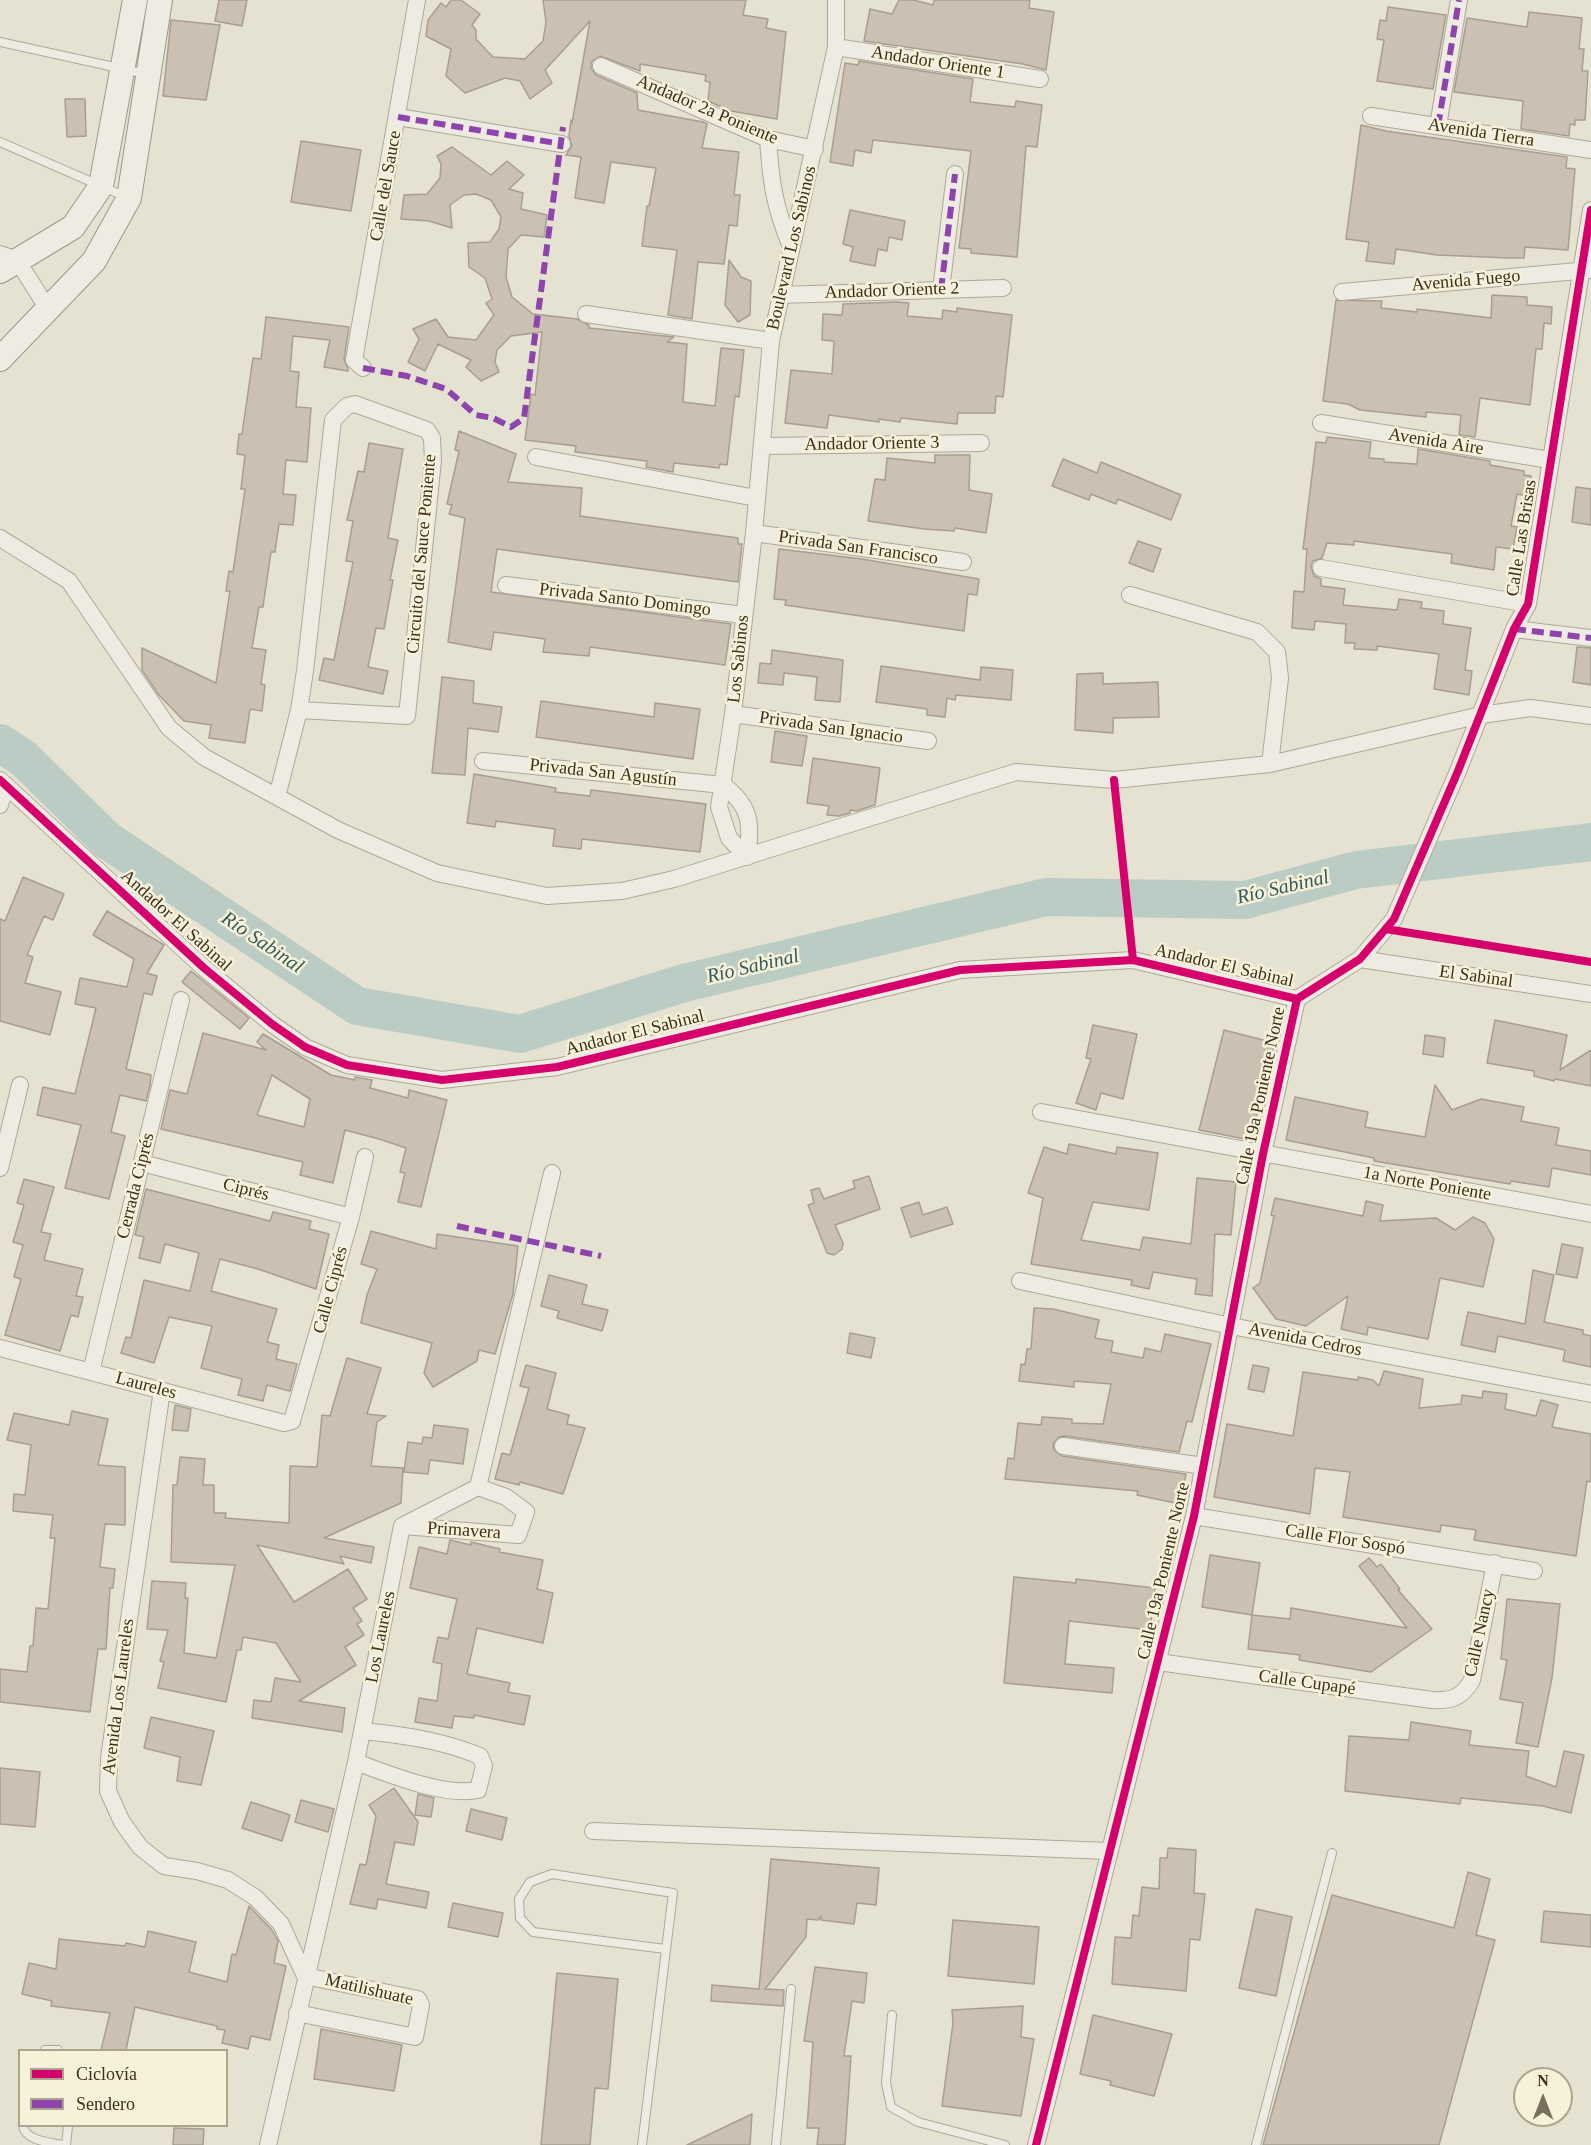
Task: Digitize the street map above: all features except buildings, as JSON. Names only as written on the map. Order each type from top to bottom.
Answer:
[{"type":"main road","points":[[6,262],[73,227],[101,186],[135,0]]},
{"type":"main road","points":[[0,359],[94,261],[129,198],[160,0]]},
{"type":"street","name":"Calle del Sauce","points":[[363,368],[357,366],[354,360],[417,0]]},
{"type":"street","name":"Boulevard Los Sabinos","points":[[756,498],[763,446],[771,341],[837,47],[837,0]]},
{"type":"street","points":[[1438,126],[1459,0]]},
{"type":"street","name":"Andador Oriente 1","points":[[837,47],[1040,78]]},
{"type":"street","name":"Andador 2a Poniente","points":[[601,66],[768,139],[815,149]]},
{"type":"street","name":"Avenida Tierra","points":[[1371,116],[1591,150]]},
{"type":"street","points":[[398,117],[562,144]]},
{"type":"street","points":[[768,139],[772,190],[777,212],[791,247]]},
{"type":"street","points":[[941,290],[956,174]]},
{"type":"street","name":"Calle Las Brisas","points":[[1360,959],[1394,920],[1458,771],[1514,629],[1528,604],[1550,460],[1586,271],[1591,210]]},
{"type":"street","points":[[6,262],[48,309]]},
{"type":"street","name":"Avenida Fuego","points":[[1342,292],[1586,271]]},
{"type":"street","name":"Andador Oriente 2","points":[[780,295],[1003,288]]},
{"type":"street","points":[[586,314],[771,341]]},
{"type":"street","name":"Circuito del Sauce Poniente","points":[[277,797],[299,710],[333,420],[347,406],[355,404],[426,430],[432,438],[433,460],[406,716],[299,710]]},
{"type":"street","name":"Avenida Aire","points":[[1321,423],[1550,460]]},
{"type":"street","name":"Andador Oriente 3","points":[[763,446],[981,443]]},
{"type":"street","points":[[536,457],[756,498]]},
{"type":"street","name":"Los Sabinos","points":[[747,857],[729,838],[719,807],[733,714],[756,498]]},
{"type":"street","name":"Privada San Francisco","points":[[754,533],[963,562]]},
{"type":"street","points":[[0,538],[69,581],[169,728],[204,757],[338,830],[437,873],[547,896],[622,891],[747,857],[1016,772],[1114,780],[1270,764],[1481,715],[1531,708],[1591,716]]},
{"type":"street","points":[[1321,568],[1528,604]]},
{"type":"street","name":"Privada Santo Domingo","points":[[506,585],[743,615]]},
{"type":"street","points":[[1130,595],[1257,632],[1276,652],[1280,678],[1270,764]]},
{"type":"street","points":[[1514,629],[1591,638]]},
{"type":"street","name":"Privada San Ignacio","points":[[733,714],[928,741]]},
{"type":"street","name":"Privada San Agustín","points":[[483,761],[723,785]]},
{"type":"street","points":[[0,805],[3,783]]},
{"type":"street","name":"Andador El Sabinal","points":[[3,783],[204,968],[272,1024],[305,1047],[347,1065],[442,1080],[557,1067],[960,970],[1133,960],[1297,999],[1360,959]]},
{"type":"street","points":[[723,785],[740,798],[751,828],[747,857]]},
{"type":"street","name":"El Sabinal","points":[[1360,959],[1591,994]]},
{"type":"street","name":"Calle 19a Poniente Norte","points":[[1036,2145],[1194,1516],[1263,1155],[1297,999]]},
{"type":"street","name":"Cerrada Ciprés","points":[[91,1372],[181,1000]]},
{"type":"street","points":[[0,1168],[20,1085]]},
{"type":"street","name":"1a Norte Poniente","points":[[1041,1112],[1591,1214]]},
{"type":"street","name":"Calle Ciprés","points":[[292,1421],[351,1217],[365,1157]]},
{"type":"street","name":"Ciprés","points":[[142,1163],[351,1217]]},
{"type":"street","points":[[402,1526],[478,1487],[552,1173]]},
{"type":"street","name":"Avenida Cedros","points":[[1020,1281],[1231,1326],[1591,1394]]},
{"type":"street","name":"Laureles","points":[[0,1348],[284,1423],[292,1421]]},
{"type":"street","name":"Avenida Los Laureles","points":[[162,1390],[109,1758],[108,1791],[122,1822],[134,1839],[164,1866],[197,1870],[228,1880],[256,1898],[281,1924],[305,1976]]},
{"type":"street","points":[[1063,1446],[1204,1466]]},
{"type":"street","name":"Primavera","points":[[402,1526],[518,1535],[526,1512],[506,1497],[478,1487]]},
{"type":"street","name":"Calle Flor Sospó","points":[[1194,1516],[1534,1570]]},
{"type":"street","name":"Los Laureles","points":[[268,2145],[356,1762],[402,1526]]},
{"type":"street","name":"Calle Nancy","points":[[1456,1698],[1466,1691],[1472,1680],[1495,1563]]},
{"type":"street","name":"Calle Cupapé","points":[[1158,1662],[1432,1700],[1456,1698]]},
{"type":"street","points":[[356,1762],[394,1776],[444,1788],[473,1791],[478,1790],[484,1766],[480,1756],[454,1745],[408,1736],[362,1731]]},
{"type":"street","points":[[594,1831],[1109,1851]]},
{"type":"street","name":"Matilishuate","points":[[297,2013],[409,2037],[415,2037],[417,2033],[421,2004],[418,1999],[305,1976]]},
{"type":"lane","points":[[0,42],[150,74]]},
{"type":"lane","points":[[0,142],[129,198]]},
{"type":"lane","points":[[1256,2145],[1332,1853]]},
{"type":"lane","points":[[642,2145],[673,1893],[552,1874],[530,1882],[519,1899],[520,1917],[533,1932],[665,1949]]},
{"type":"lane","points":[[776,2145],[790,1989]]},
{"type":"lane","points":[[892,2015],[885,2083],[891,2107],[918,2122],[1005,2145]]},
{"type":"lane","points":[[23,2127],[24,2131],[32,2138],[64,2145],[68,2127]]},
{"type":"waterway","name":"Río Sabinal","points":[[0,743],[23,758],[107,840],[357,1006],[520,1034],[684,983],[1046,897],[1245,900],[1356,870],[1591,842]]},
{"type":"marked path","points":[[1438,126],[1459,0]]},
{"type":"marked path","points":[[398,117],[562,144]]},
{"type":"marked path","points":[[363,368],[407,376],[446,389],[476,415],[493,418],[511,427],[524,418],[563,127]]},
{"type":"marked path","points":[[941,290],[955,174]]},
{"type":"marked path","points":[[1514,629],[1591,638]]},
{"type":"marked path","points":[[457,1226],[601,1256]]},
{"type":"cycle path","points":[[0,780],[204,968],[272,1024],[305,1047],[347,1065],[442,1080],[557,1067],[960,970],[1133,960],[1297,999],[1360,959],[1394,919],[1458,771],[1514,629],[1528,604],[1591,210]]},
{"type":"cycle path","points":[[1114,780],[1133,960]]},
{"type":"cycle path","points":[[1386,929],[1591,962]]},
{"type":"cycle path","points":[[1036,2145],[1194,1516],[1263,1154],[1297,999]]}]
